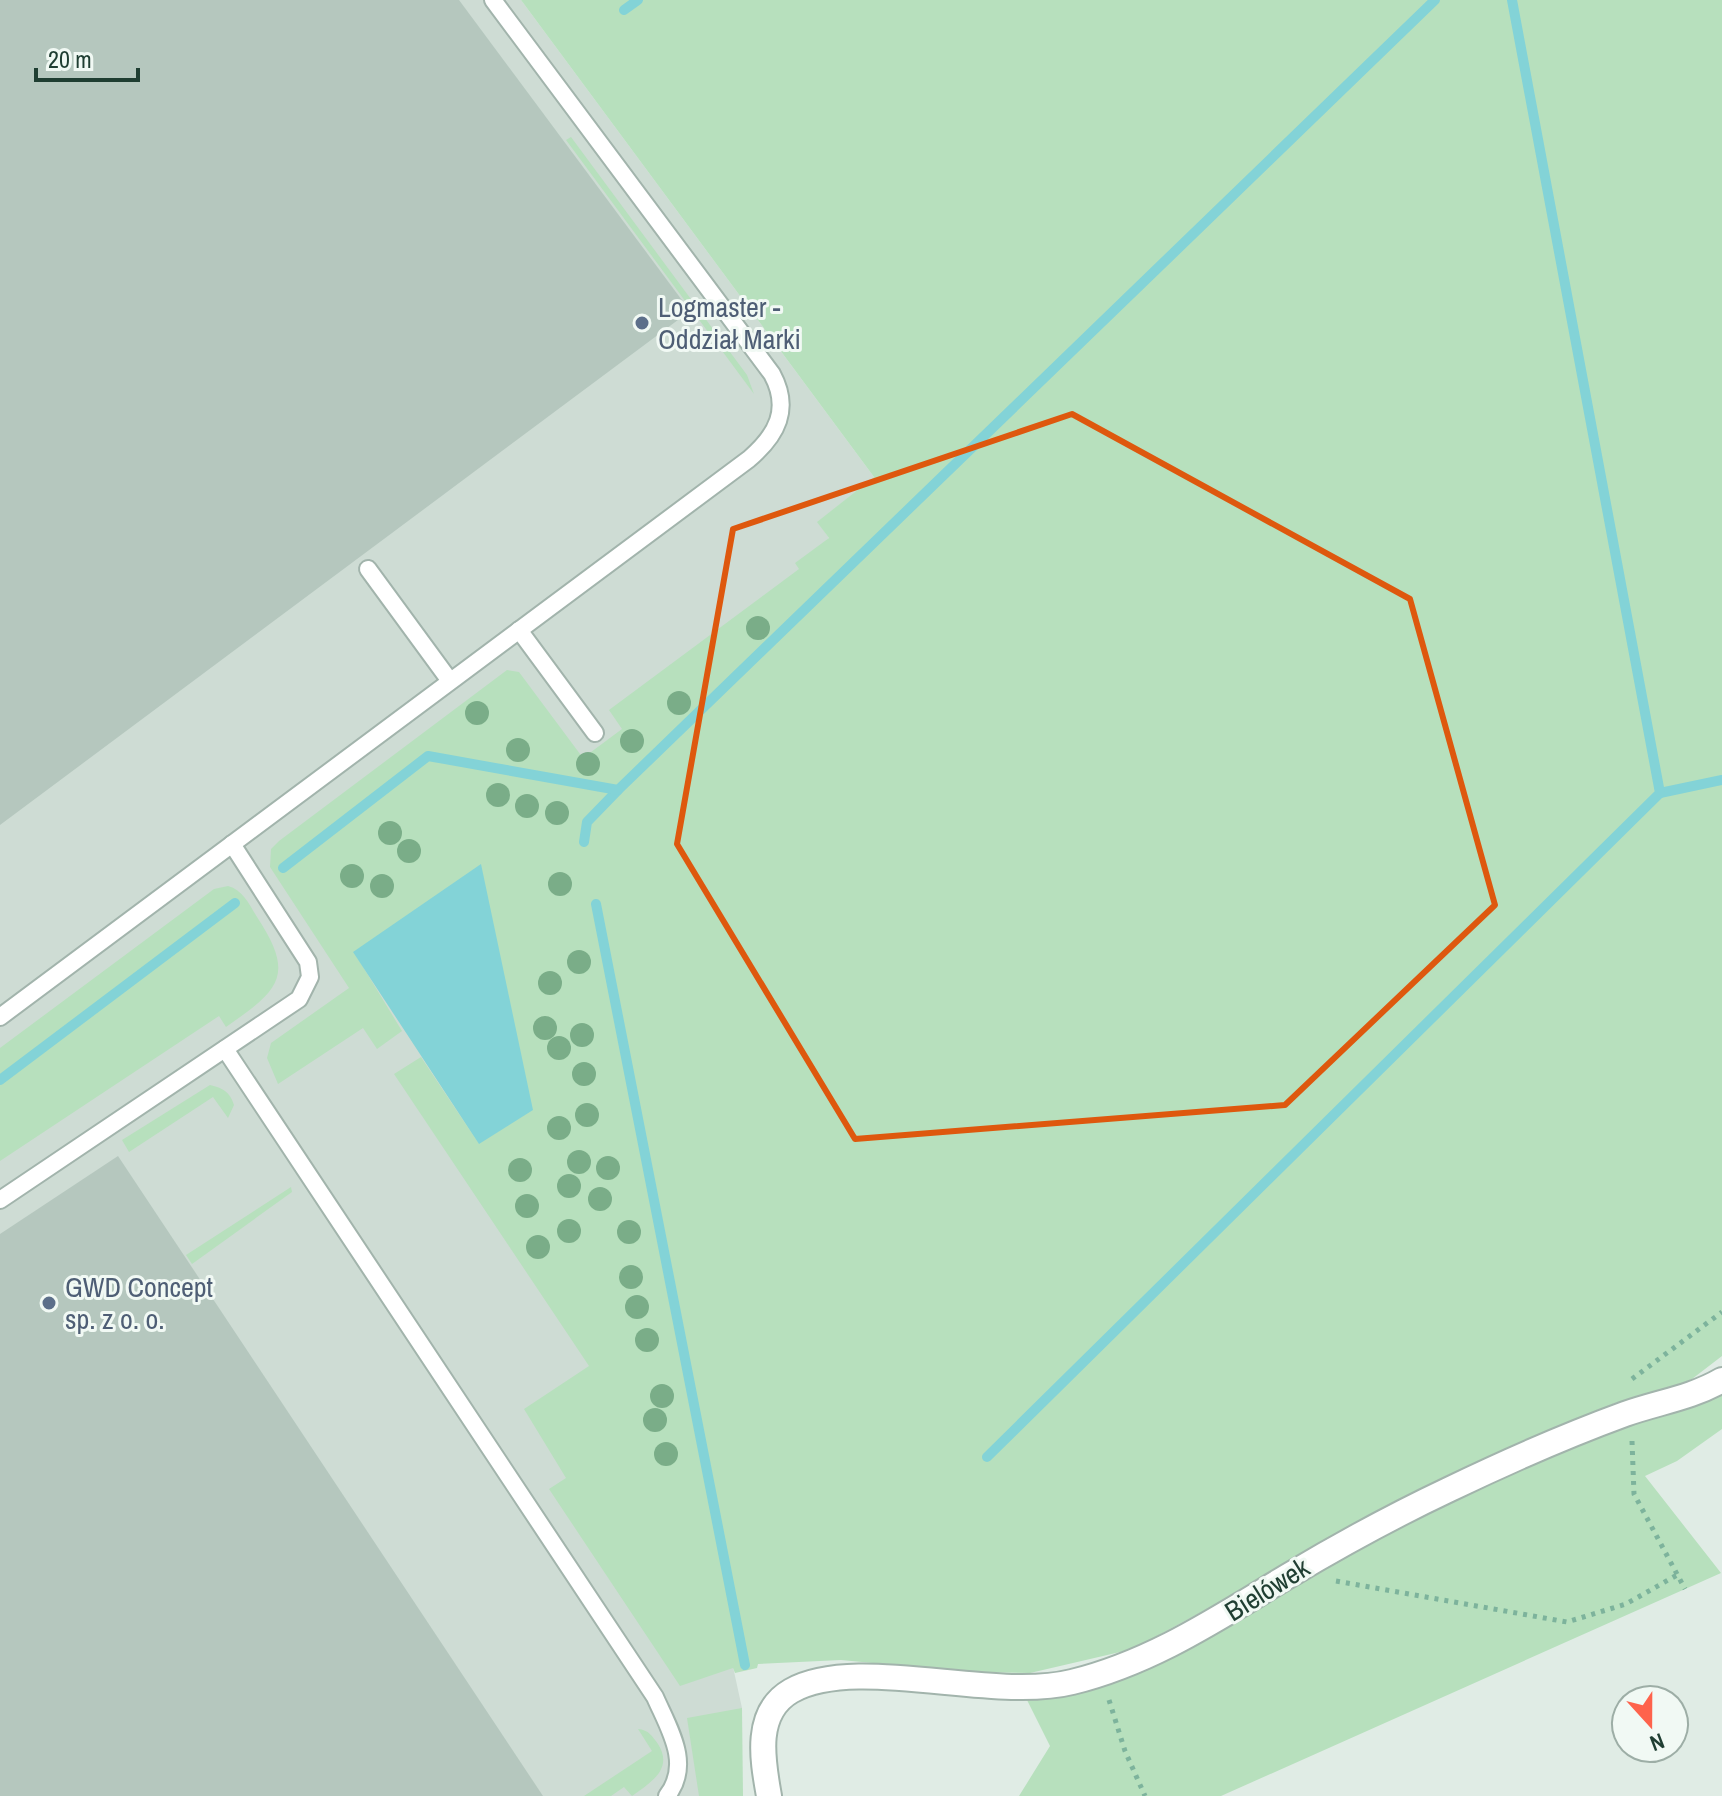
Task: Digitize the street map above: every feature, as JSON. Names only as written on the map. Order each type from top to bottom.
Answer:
[{"type":"street","name":"Bielówek","points":[[769,1796],[762,1756],[764,1730],[775,1707],[789,1692],[829,1677],[1036,1687],[1103,1673],[1199,1632],[1292,1573],[1469,1480],[1630,1412],[1697,1395],[1722,1380]]},
{"type":"lane","points":[[0,1017],[763,447],[777,429],[782,405],[772,374],[493,0]]},
{"type":"lane","points":[[368,569],[450,681]]},
{"type":"lane","points":[[519,630],[595,733]]},
{"type":"lane","points":[[0,1200],[299,999],[310,977],[308,962],[232,844]]},
{"type":"lane","points":[[225,1049],[655,1697],[676,1744],[680,1767],[667,1796]]},
{"type":"path","points":[[1626,1383],[1722,1312]]},
{"type":"path","points":[[1630,1412],[1634,1494],[1685,1589]]},
{"type":"path","points":[[1292,1573],[1567,1622],[1626,1604],[1677,1575]]},
{"type":"path","points":[[1103,1673],[1125,1751],[1145,1796]]},
{"type":"highlighted area","points":[[1072,414],[1410,599],[1495,905],[1285,1105],[855,1139],[677,844],[733,529]]},
{"type":"shaded area","points":[[0,0],[521,0],[874,477],[818,522],[829,538],[800,568],[733,1667],[742,1708],[741,1796],[0,1796]]},
{"type":"green space","points":[[521,0],[1722,0],[1722,1356],[1692,1379],[1659,1393],[1615,1403],[1441,1482],[1133,1649],[1030,1673],[967,1672],[841,1660],[758,1664],[757,1668],[735,1673],[733,1668],[680,1686],[549,1489],[566,1478],[524,1409],[589,1366],[394,1074],[421,1057],[479,1144],[354,952],[402,1031],[377,1049],[363,1028],[278,1084],[267,1058],[271,1043],[349,988],[270,867],[271,849],[279,841],[507,670],[519,672],[583,758],[622,729],[609,710],[799,569],[795,563],[829,538],[817,522],[874,477]]},
{"type":"green space","points":[[571,137],[747,375],[754,394],[566,140]]},
{"type":"green space","points":[[228,886],[242,894],[276,954],[276,980],[269,991],[226,1027],[219,1016],[0,1161],[0,1048],[214,889]]},
{"type":"green space","points":[[210,1085],[222,1089],[230,1097],[234,1105],[228,1118],[213,1097],[129,1152],[122,1140]]},
{"type":"green space","points":[[291,1187],[292,1192],[192,1264],[186,1255]]},
{"type":"green space","points":[[1722,1393],[1722,1429],[1677,1461],[1645,1476],[1721,1573],[1221,1796],[1019,1796],[1050,1746],[1026,1698],[1066,1693],[1141,1670],[1210,1636],[1328,1565],[1474,1488],[1579,1443]]},
{"type":"green space","points":[[742,1708],[743,1796],[699,1796],[687,1718]]},
{"type":"green space","points":[[638,1729],[650,1734],[662,1753],[662,1768],[658,1774],[632,1796],[624,1787],[611,1796],[584,1796],[652,1751]]},
{"type":"water","points":[[481,864],[533,1110],[479,1144],[353,952]]},
{"type":"building","points":[[0,0],[459,0],[690,311],[0,825]]},
{"type":"building","points":[[118,1156],[543,1796],[0,1796],[0,1234]]},
{"type":"waterway","points":[[624,10],[638,0]]},
{"type":"waterway","points":[[283,868],[428,756],[618,790],[1435,0]]},
{"type":"waterway","points":[[987,1457],[1660,793],[1512,0]]},
{"type":"waterway","points":[[1660,793],[1722,780]]},
{"type":"waterway","points":[[584,842],[587,822],[618,790]]},
{"type":"waterway","points":[[0,1080],[235,903]]},
{"type":"waterway","points":[[596,904],[745,1665]]},
{"type":"place","name":"Logmaster - Oddział Marki","points":[[642,323]]},
{"type":"place","name":"GWD Concept sp. z o. o.","points":[[49,1303]]}]
